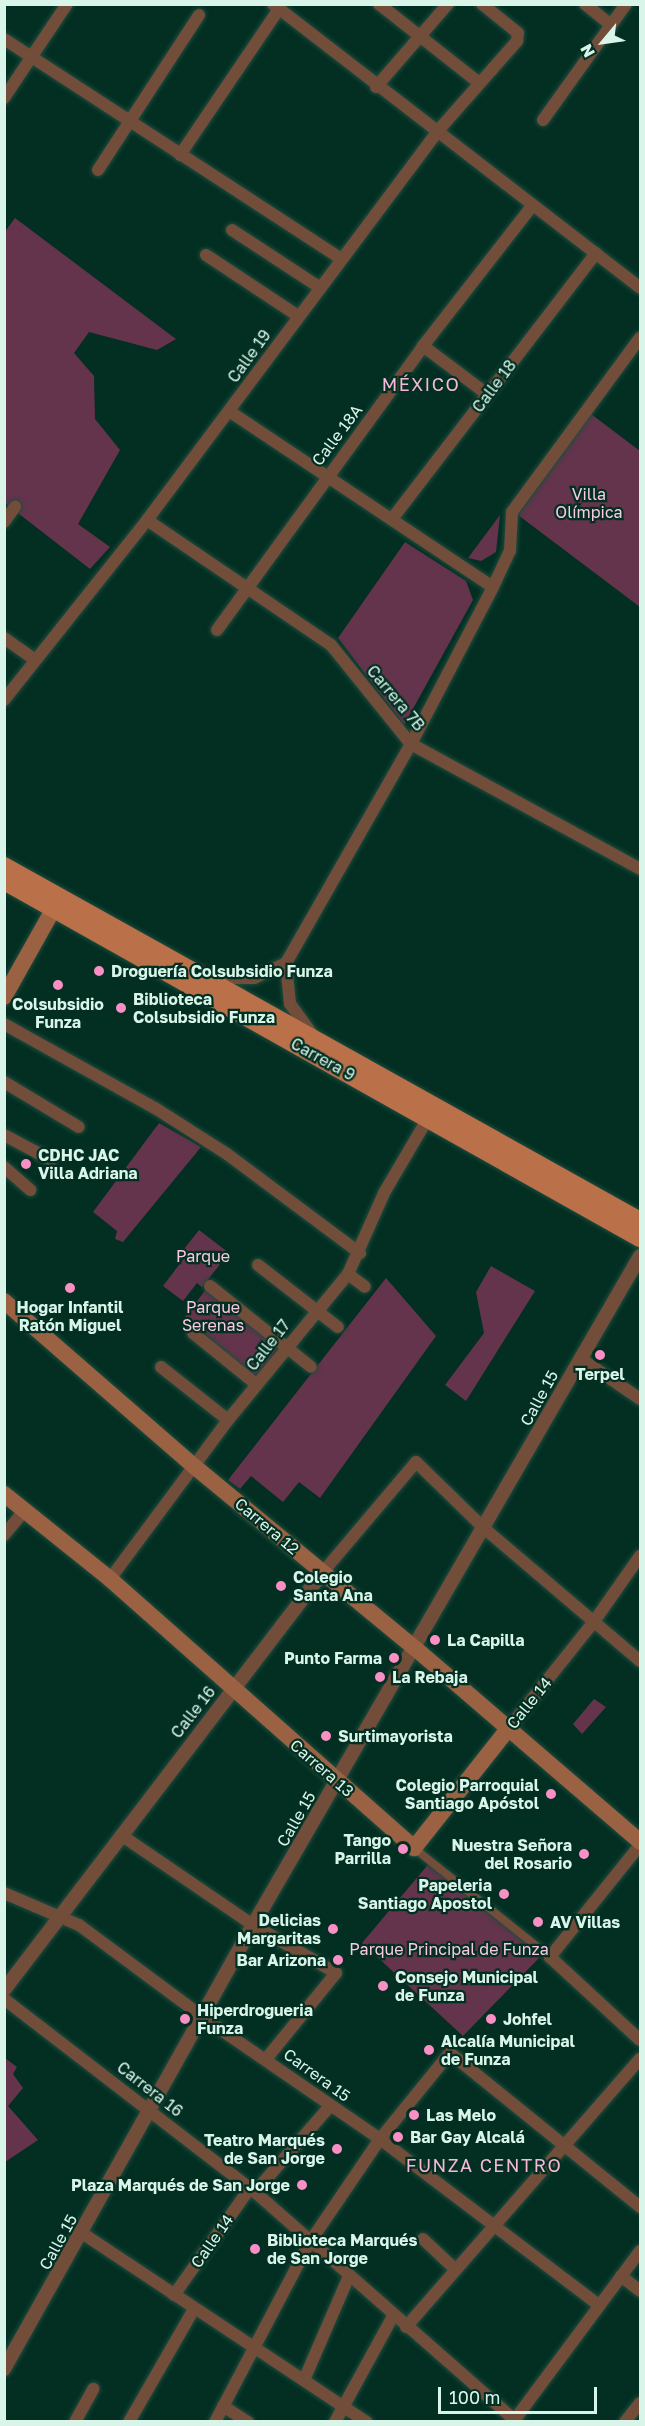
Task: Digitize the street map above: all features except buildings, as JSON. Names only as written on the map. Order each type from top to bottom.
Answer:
[{"type":"main road","name":"Carrera 9","points":[[4,866],[314,1036],[640,1221]]},
{"type":"main road","name":"Carrera 9","points":[[4,881],[640,1238]]},
{"type":"main road","points":[[4,997],[54,908]]},
{"type":"main road","name":"Carrera 12","points":[[4,1301],[195,1467],[416,1649],[640,1843]]},
{"type":"main road","name":"Carrera 13","points":[[4,1494],[110,1579],[414,1848]]},
{"type":"main road","name":"Calle 14","points":[[414,1848],[508,1729]]},
{"type":"street","points":[[4,98],[67,4]]},
{"type":"street","points":[[379,4],[478,82]]},
{"type":"street","points":[[376,87],[448,4]]},
{"type":"street","name":"Calle 19","points":[[4,700],[147,520],[435,133],[517,40],[518,33],[482,4]]},
{"type":"street","points":[[585,4],[611,25]]},
{"type":"street","points":[[543,120],[626,4]]},
{"type":"street","points":[[180,155],[276,7],[435,133],[640,288]]},
{"type":"street","points":[[98,170],[199,15]]},
{"type":"street","points":[[4,39],[340,258]]},
{"type":"street","name":"Calle 18A","points":[[217,630],[244,587],[327,475],[423,346],[532,206]]},
{"type":"street","points":[[232,230],[319,287]]},
{"type":"street","name":"Calle 18","points":[[392,519],[596,253]]},
{"type":"street","points":[[206,255],[298,316]]},
{"type":"street","points":[[209,978],[254,978],[286,963],[411,744],[493,587],[510,551],[513,512],[640,338]]},
{"type":"street","points":[[423,346],[487,394]]},
{"type":"street","points":[[229,411],[493,587]]},
{"type":"street","points":[[4,522],[15,507]]},
{"type":"street","name":"Carrera 7B","points":[[147,520],[331,645],[411,744],[640,869]]},
{"type":"street","points":[[4,638],[35,660]]},
{"type":"street","points":[[286,963],[290,1004],[314,1036]]},
{"type":"street","points":[[4,1024],[155,1108],[236,1160],[360,1253]]},
{"type":"street","points":[[4,1082],[79,1127]]},
{"type":"street","name":"Calle 17","points":[[110,1579],[228,1420],[348,1274],[360,1253],[384,1193],[428,1118]]},
{"type":"street","points":[[4,1135],[51,1160]]},
{"type":"street","points":[[4,1167],[30,1190]]},
{"type":"street","name":"Calle 15","points":[[4,2369],[204,2018],[254,1925],[416,1649],[640,1256]]},
{"type":"street","points":[[258,1265],[338,1327]]},
{"type":"street","points":[[348,1274],[364,1287]]},
{"type":"street","points":[[210,1286],[311,1367]]},
{"type":"street","points":[[193,1333],[257,1385]]},
{"type":"street","points":[[580,1358],[640,1399]]},
{"type":"street","points":[[162,1367],[228,1420]]},
{"type":"street","name":"Calle 16","points":[[4,1990],[322,1572],[416,1462],[485,1529]]},
{"type":"street","points":[[4,1535],[25,1510]]},
{"type":"street","points":[[485,1529],[640,1661]]},
{"type":"street","name":"Calle 14","points":[[508,1729],[593,1623],[640,1556]]},
{"type":"street","points":[[121,1835],[254,1925],[336,1972],[266,2059]]},
{"type":"street","points":[[550,1957],[640,1843]]},
{"type":"street","name":"Carrera 13","points":[[414,1848],[550,1957],[640,2040]]},
{"type":"street","name":"Carrera 15","points":[[4,1893],[79,1925],[204,2018],[380,2139],[496,2225],[598,2305]]},
{"type":"street","name":"Carrera 16","points":[[4,1999],[252,2190],[515,2421]]},
{"type":"street","points":[[215,2421],[310,2242],[380,2139],[450,2053],[640,2207]]},
{"type":"street","points":[[406,2327],[640,2059]]},
{"type":"street","name":"Calle 14","points":[[174,2295],[252,2190],[330,2106]]},
{"type":"street","points":[[82,2233],[253,2348],[367,2421]]},
{"type":"street","points":[[423,2239],[456,2270]]},
{"type":"street","points":[[515,2421],[598,2305],[640,2251]]},
{"type":"street","points":[[304,2380],[349,2276]]},
{"type":"street","points":[[621,2276],[640,2291]]},
{"type":"street","points":[[129,2421],[194,2309]]},
{"type":"street","points":[[335,2421],[393,2316]]},
{"type":"street","points":[[75,2421],[93,2389]]},
{"type":"street","points":[[625,2421],[640,2403]]},
{"type":"street","points":[[223,2406],[248,2421]]},
{"type":"green space","points":[[15,218],[176,339],[157,350],[89,332],[74,353],[94,376],[95,419],[120,450],[78,524],[110,547],[90,569],[5,503],[4,233]]},
{"type":"green space","name":"Villa Olímpica","points":[[591,414],[640,451],[640,607],[518,515]]},
{"type":"green space","points":[[500,515],[496,552],[481,561],[468,558]]},
{"type":"green space","points":[[405,542],[466,581],[473,600],[404,725],[338,638]]},
{"type":"green space","points":[[159,1123],[201,1147],[123,1242],[115,1239],[117,1231],[93,1212]]},
{"type":"green space","name":"Parque","points":[[199,1230],[229,1253],[202,1287],[197,1283],[183,1301],[163,1286],[185,1257],[181,1253]]},
{"type":"green space","points":[[491,1266],[535,1291],[466,1401],[445,1385],[484,1333],[476,1292]]},
{"type":"green space","points":[[386,1278],[436,1336],[320,1498],[299,1482],[283,1502],[251,1476],[240,1489],[228,1480]]},
{"type":"green space","name":"Parque Serenas","points":[[207,1288],[278,1348],[256,1377],[185,1317]]},
{"type":"green space","points":[[594,1699],[606,1707],[582,1734],[573,1724]]},
{"type":"green space","name":"Parque Principal de Funza","points":[[431,1861],[541,1956],[463,2036],[362,1943]]},
{"type":"green space","points":[[5,2058],[17,2067],[13,2074],[23,2088],[8,2106],[38,2140],[5,2162]]},
{"type":"place","name":"Droguería Colsubsidio Funza","points":[[99,971]]},
{"type":"place","name":"Colsubsidio Funza","points":[[58,985]]},
{"type":"place","name":"Biblioteca Colsubsidio Funza","points":[[121,1008]]},
{"type":"place","name":"CDHC JAC Villa Adriana","points":[[26,1164]]},
{"type":"place","name":"Hogar Infantil Ratón Miguel","points":[[70,1288]]},
{"type":"place","name":"Terpel","points":[[600,1355]]},
{"type":"place","name":"Colegio Santa Ana","points":[[281,1586]]},
{"type":"place","name":"La Capilla","points":[[435,1640]]},
{"type":"place","name":"Punto Farma","points":[[394,1658]]},
{"type":"place","name":"La Rebaja","points":[[380,1677]]},
{"type":"place","name":"Surtimayorista","points":[[326,1736]]},
{"type":"place","name":"Colegio Parroquial Santiago Apóstol","points":[[551,1794]]},
{"type":"place","name":"Tango Parrilla","points":[[403,1849]]},
{"type":"place","name":"Nuestra Señora del Rosario","points":[[584,1854]]},
{"type":"place","name":"Papeleria Santiago Apostol","points":[[504,1894]]},
{"type":"place","name":"AV Villas","points":[[538,1922]]},
{"type":"place","name":"Delicias Margaritas","points":[[333,1929]]},
{"type":"place","name":"Bar Arizona","points":[[338,1960]]},
{"type":"place","name":"Consejo Municipal de Funza","points":[[383,1986]]},
{"type":"place","name":"Hiperdrogueria Funza","points":[[185,2019]]},
{"type":"place","name":"Johfel","points":[[491,2019]]},
{"type":"place","name":"Alcalía Municipal de Funza","points":[[429,2050]]},
{"type":"place","name":"Las Melo","points":[[414,2115]]},
{"type":"place","name":"Bar Gay Alcalá","points":[[398,2137]]},
{"type":"place","name":"Teatro Marqués de San Jorge","points":[[337,2149]]},
{"type":"place","name":"Plaza Marqués de San Jorge","points":[[302,2185]]},
{"type":"place","name":"Biblioteca Marqués de San Jorge","points":[[255,2249]]},
{"type":"district","name":"MÉXICO","points":[[421,384]]},
{"type":"district","name":"FUNZA CENTRO","points":[[484,2165]]}]
